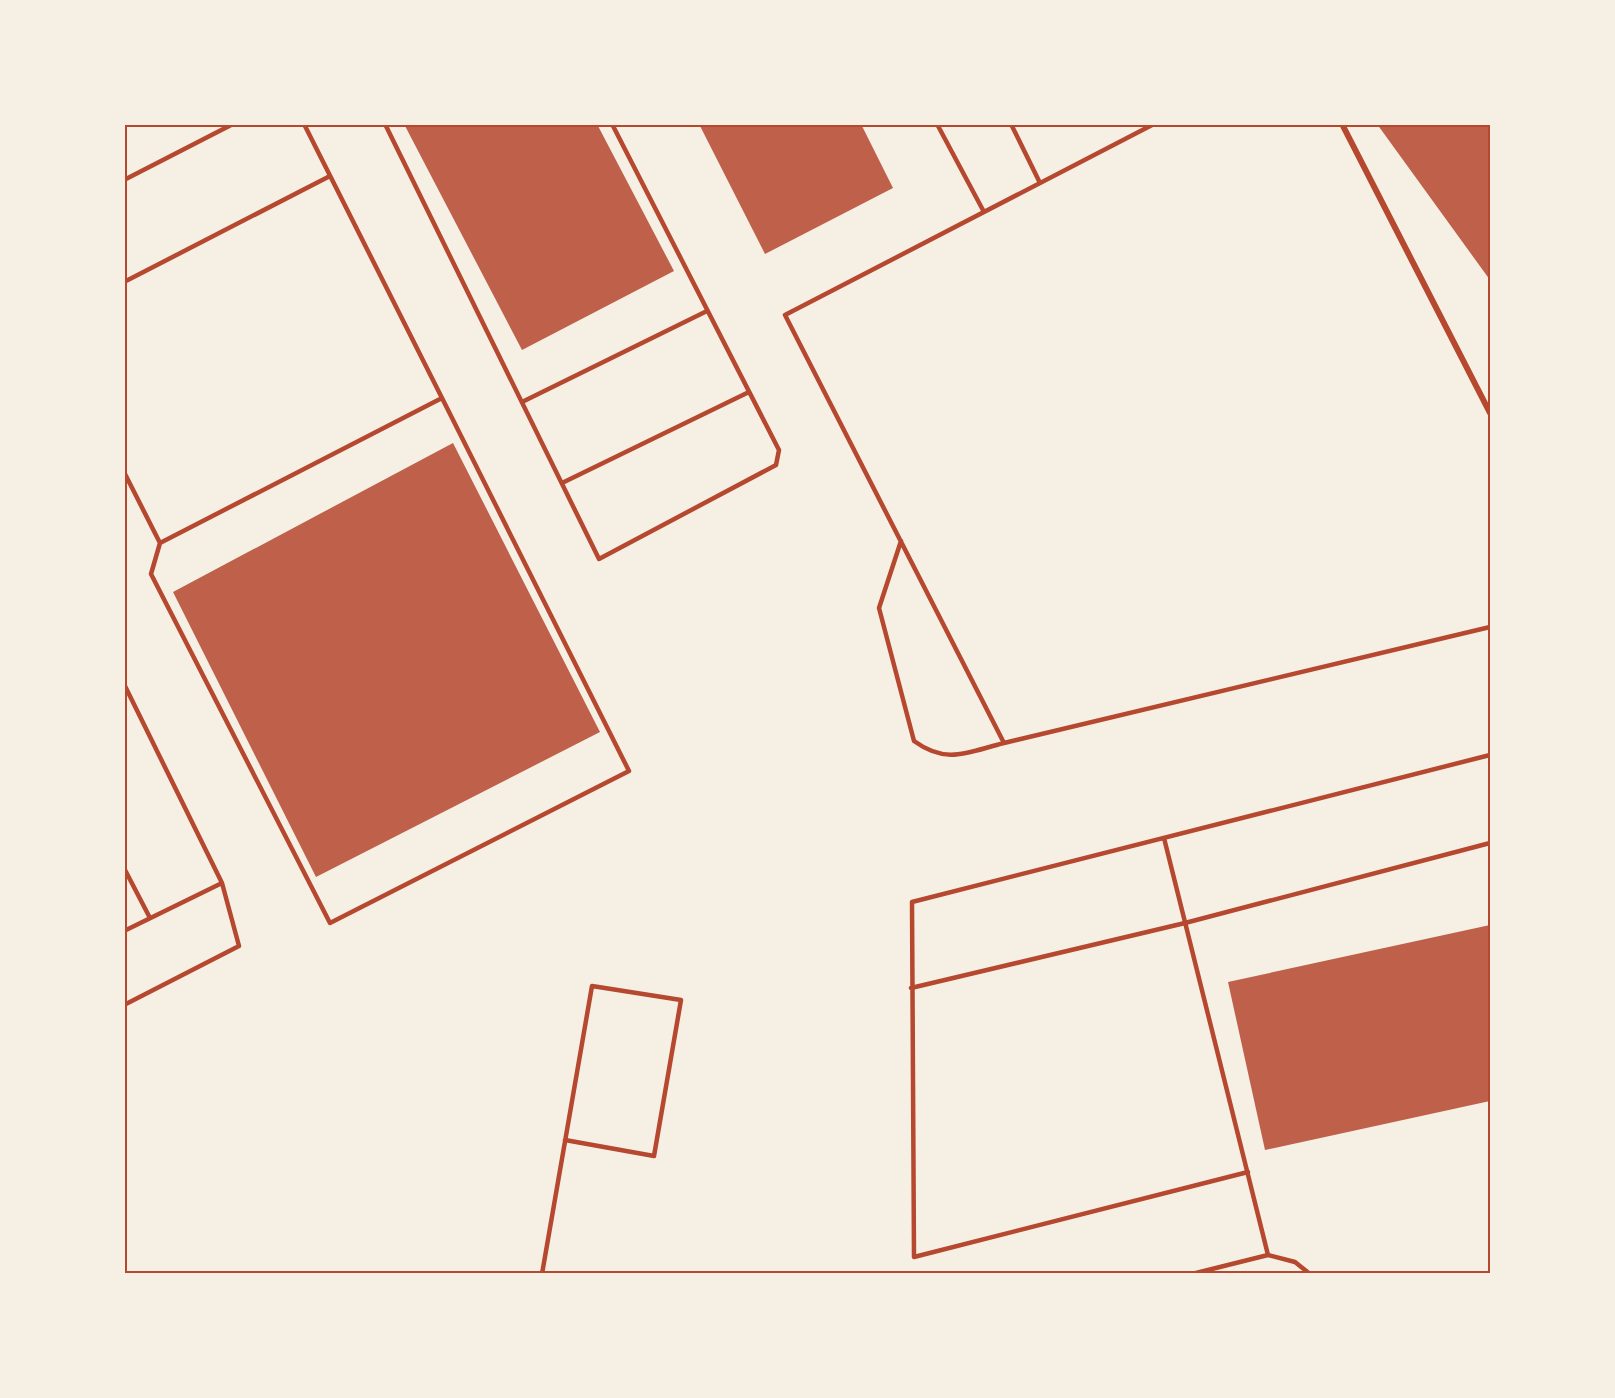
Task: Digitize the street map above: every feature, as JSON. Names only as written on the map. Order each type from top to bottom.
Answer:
[{"type":"street","points":[[1342,124],[1491,414]]},
{"type":"lane","points":[[124,180],[233,124]]},
{"type":"lane","points":[[124,472],[160,543],[151,574],[330,923],[629,771],[304,124]]},
{"type":"lane","points":[[385,124],[599,559],[776,465],[778,450],[612,124]]},
{"type":"lane","points":[[937,124],[984,212]]},
{"type":"lane","points":[[1011,124],[1040,183]]},
{"type":"lane","points":[[1004,743],[785,315],[1154,124]]},
{"type":"lane","points":[[124,282],[330,176]]},
{"type":"lane","points":[[522,402],[707,311]]},
{"type":"lane","points":[[562,483],[749,392]]},
{"type":"lane","points":[[160,543],[442,398]]},
{"type":"lane","points":[[901,540],[879,608],[914,741],[930,752],[952,756],[1491,627]]},
{"type":"lane","points":[[124,684],[222,883],[239,946],[124,1005]]},
{"type":"lane","points":[[1248,1172],[914,1257],[912,902],[1491,755]]},
{"type":"lane","points":[[1164,838],[1268,1255]]},
{"type":"lane","points":[[911,988],[1185,923],[1491,843]]},
{"type":"lane","points":[[124,868],[150,918]]},
{"type":"lane","points":[[124,931],[222,883]]},
{"type":"lane","points":[[542,1274],[565,1140],[592,986],[681,1000],[654,1156],[565,1140]]},
{"type":"lane","points":[[1192,1274],[1268,1255],[1295,1262],[1310,1274]]},
{"type":"building","points":[[404,124],[597,124],[674,271],[522,350]]},
{"type":"building","points":[[699,124],[861,124],[893,188],[765,254]]},
{"type":"building","points":[[1377,124],[1490,124],[1490,280]]},
{"type":"building","points":[[453,443],[600,732],[316,877],[173,592]]},
{"type":"building","points":[[1490,925],[1490,1101],[1265,1150],[1228,982]]}]
